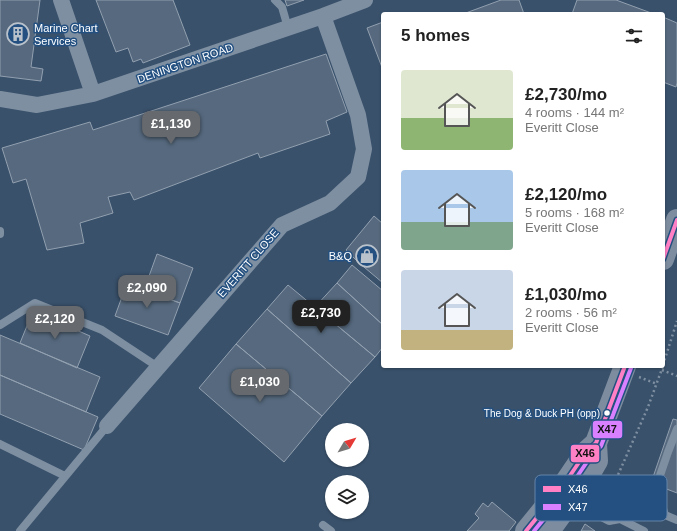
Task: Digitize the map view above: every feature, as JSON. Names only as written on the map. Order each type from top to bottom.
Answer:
[{"type":"main road","points":[[665,251],[671,227]]},
{"type":"main road","points":[[578,475],[586,452],[596,443],[630,371]]},
{"type":"main road","points":[[526,531],[537,521]]},
{"type":"main road","points":[[549,531],[555,521]]},
{"type":"street","points":[[61,0],[93,94]]},
{"type":"street","name":"DENINGTON ROAD","points":[[0,99],[37,105],[93,94],[323,16],[365,0]]},
{"type":"street","name":"EVERITT CLOSE","points":[[107,426],[282,225],[330,203],[358,177],[364,148],[358,115],[323,16]]},
{"type":"lane","points":[[276,0],[282,7],[288,28]]},
{"type":"lane","points":[[0,325],[35,303],[102,330],[158,367]]},
{"type":"lane","points":[[20,531],[107,426]]},
{"type":"lane","points":[[660,475],[677,429]]},
{"type":"lane","points":[[0,444],[65,476]]},
{"type":"lane","points":[[667,516],[677,520]]},
{"type":"lane","points":[[624,521],[644,531]]},
{"type":"lane","points":[[323,525],[331,531]]},
{"type":"path","points":[[665,360],[677,321]]},
{"type":"path","points":[[618,475],[648,407],[662,370],[677,376]]},
{"type":"path","points":[[630,371],[657,384]]},
{"type":"building","name":"Marine Chart Services","points":[[0,0],[40,0],[31,67],[43,69],[41,81],[0,76]]},
{"type":"building","points":[[96,0],[173,0],[190,45],[143,63],[141,59],[133,62],[128,48],[116,52]]},
{"type":"building","points":[[285,0],[304,0],[287,6]]},
{"type":"building","points":[[501,0],[519,0],[523,12],[468,12]]},
{"type":"building","points":[[577,0],[616,0],[649,12],[573,12]]},
{"type":"building","points":[[665,18],[677,23],[676,87],[665,83]]},
{"type":"building","points":[[381,23],[381,65],[367,28]]},
{"type":"building","points":[[326,54],[347,112],[326,121],[330,134],[260,158],[258,153],[134,200],[130,192],[108,197],[113,213],[80,223],[84,243],[47,250],[26,179],[13,183],[2,148],[90,122],[93,130]]},
{"type":"building","name":"B&Q","points":[[374,216],[381,222],[381,281],[358,262],[346,250]]},
{"type":"building","points":[[157,254],[193,268],[180,303],[144,290]]},
{"type":"building","points":[[352,265],[381,289],[381,323],[337,283]]},
{"type":"building","points":[[127,283],[180,303],[168,335],[115,316]]},
{"type":"building","points":[[337,283],[381,323],[381,350],[375,357],[315,307]]},
{"type":"building","points":[[288,285],[375,357],[351,383],[267,309]]},
{"type":"building","points":[[267,309],[351,383],[322,416],[236,344]]},
{"type":"building","points":[[33,311],[90,336],[77,368],[20,343]]},
{"type":"building","points":[[0,335],[100,377],[86,412],[0,375]]},
{"type":"building","points":[[236,344],[322,416],[284,462],[199,388]]},
{"type":"building","points":[[0,375],[98,417],[84,450],[0,414]]},
{"type":"building","points":[[673,419],[677,420],[677,493],[667,489],[667,475],[654,475]]},
{"type":"building","points":[[492,502],[516,522],[509,531],[467,531],[479,518],[475,514],[483,503],[488,507]]},
{"type":"building","points":[[585,524],[595,531],[581,531]]},
{"type":"transit line","name":"X46","points":[[665,253],[677,220]]},
{"type":"transit line","name":"X46","points":[[570,475],[586,452],[596,443],[624,368]]},
{"type":"transit line","name":"X47","points":[[578,475],[591,456],[601,446],[631,368]]},
{"type":"transit line","name":"X46","points":[[526,531],[535,520]]},
{"type":"transit line","name":"X47","points":[[534,531],[542,521]]},
{"type":"place","name":"Marine Chart Services","points":[[18,34]]},
{"type":"place","name":"B&Q","points":[[367,256]]},
{"type":"place","name":"The Dog & Duck PH (opp)","points":[[607,413]]}]
